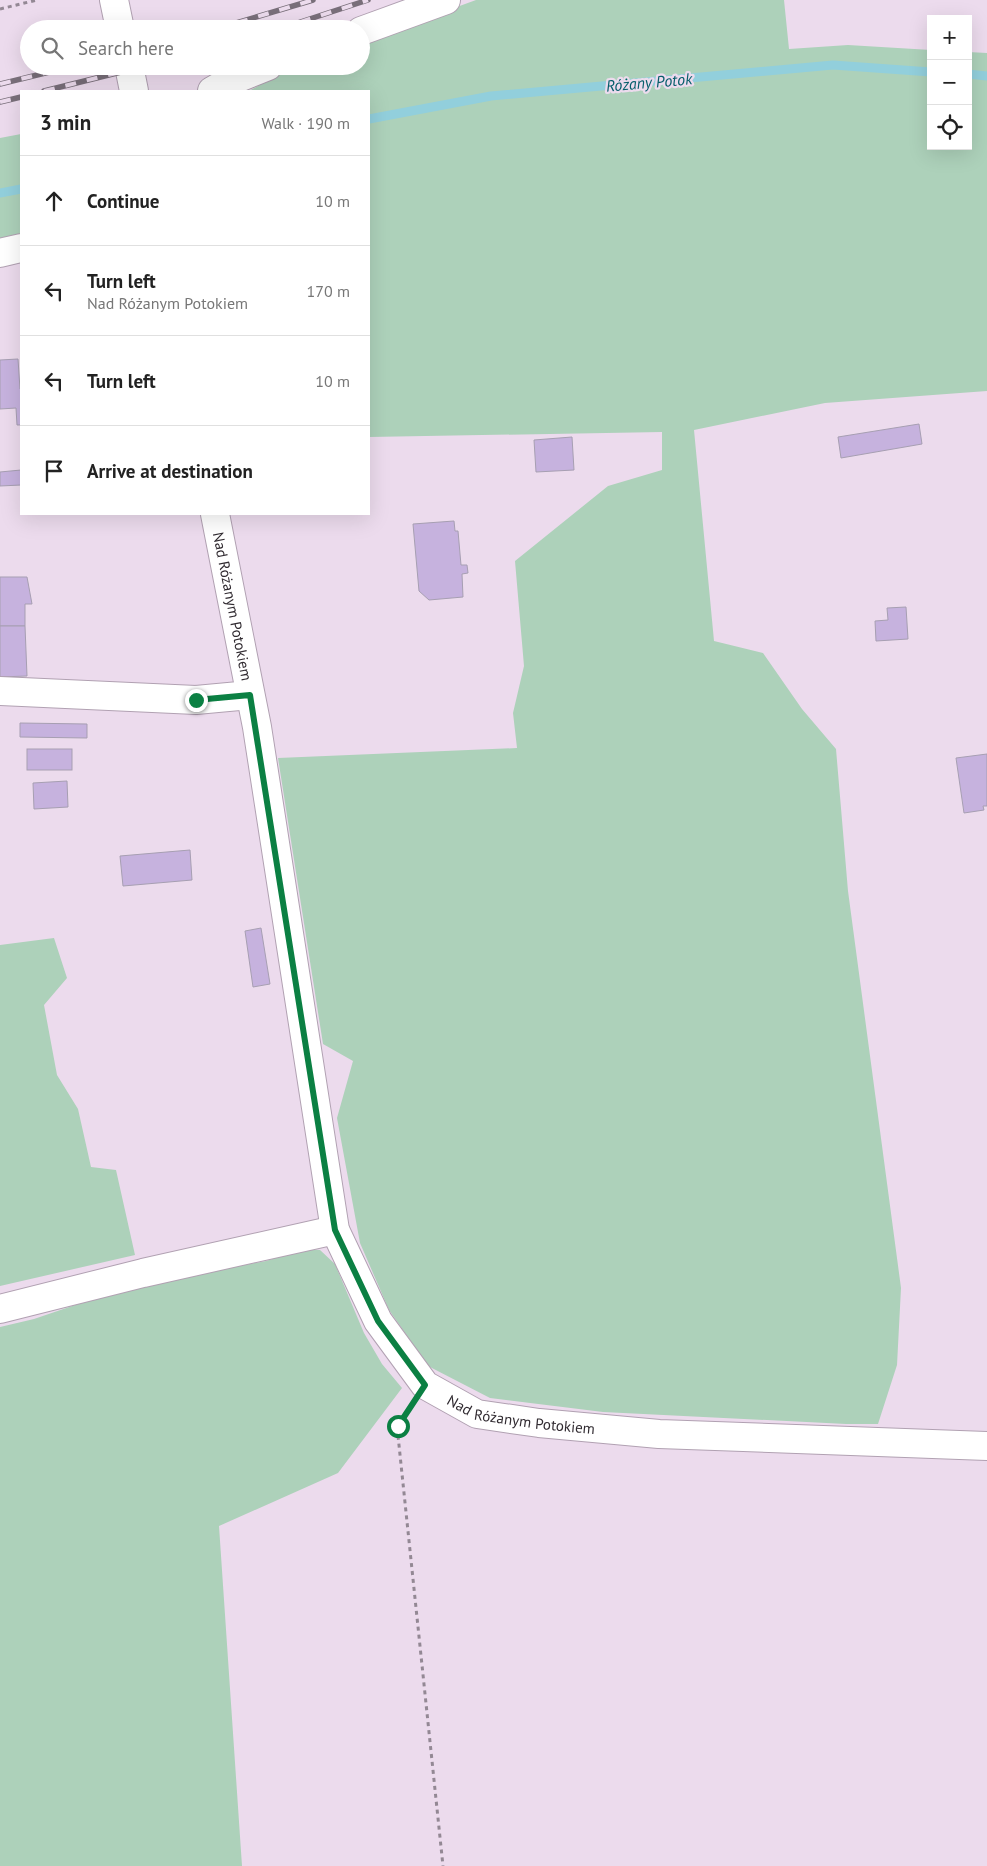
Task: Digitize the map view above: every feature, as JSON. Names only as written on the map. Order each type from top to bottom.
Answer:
[{"type":"street","points":[[114,0],[118,20]]},
{"type":"street","points":[[370,28],[446,0]]},
{"type":"street","points":[[131,75],[134,90]]},
{"type":"street","points":[[214,90],[246,75]]},
{"type":"street","points":[[0,253],[20,248]]},
{"type":"street","name":"Nad Różanym Potokiem","points":[[215,515],[250,695],[335,1230],[378,1321],[425,1385],[478,1414],[539,1423],[659,1434],[987,1446]]},
{"type":"street","points":[[0,691],[196,700],[250,695]]},
{"type":"street","points":[[0,1309],[143,1272],[335,1230]]},
{"type":"path","points":[[0,9],[37,0]]},
{"type":"path","points":[[425,1385],[398,1426],[443,1866]]},
{"type":"green space","points":[[476,0],[784,0],[789,49],[848,45],[927,50],[927,150],[972,150],[972,52],[987,53],[987,391],[825,403],[694,430],[714,641],[763,653],[802,709],[836,749],[848,891],[901,1288],[897,1365],[878,1424],[603,1412],[490,1398],[428,1366],[389,1310],[360,1243],[337,1118],[353,1061],[323,1044],[278,758],[517,748],[513,713],[524,666],[515,561],[608,486],[662,470],[662,432],[370,437],[370,90],[251,90],[277,75],[370,75],[370,39]]},
{"type":"green space","points":[[20,134],[20,243],[0,247],[0,138]]},
{"type":"green space","points":[[54,938],[67,978],[44,1005],[57,1075],[78,1109],[91,1167],[116,1170],[135,1255],[0,1286],[0,945]]},
{"type":"green space","points":[[304,1249],[320,1250],[335,1264],[364,1333],[382,1364],[402,1388],[338,1473],[219,1526],[242,1866],[0,1866],[0,1327],[34,1319],[131,1286],[266,1261]]},
{"type":"building","points":[[18,359],[20,425],[17,425],[16,408],[0,409],[0,360]]},
{"type":"building","points":[[919,424],[922,444],[841,458],[838,437]]},
{"type":"building","points":[[572,437],[574,470],[536,472],[534,440]]},
{"type":"building","points":[[20,470],[20,485],[0,486],[0,472]]},
{"type":"building","points":[[454,521],[455,531],[458,531],[461,565],[467,565],[468,573],[462,574],[463,597],[429,600],[419,591],[413,524]]},
{"type":"building","points":[[0,577],[27,577],[32,604],[25,604],[25,626],[0,626]]},
{"type":"building","points":[[906,607],[908,639],[876,641],[875,621],[888,620],[887,608]]},
{"type":"building","points":[[0,626],[25,626],[27,676],[0,677]]},
{"type":"building","points":[[20,723],[87,724],[87,738],[20,737]]},
{"type":"building","points":[[27,749],[72,749],[72,770],[27,770]]},
{"type":"building","points":[[987,754],[987,806],[983,806],[984,810],[964,813],[956,758]]},
{"type":"building","points":[[67,781],[68,807],[34,809],[33,783]]},
{"type":"building","points":[[190,850],[192,880],[123,886],[120,856]]},
{"type":"building","points":[[261,928],[270,984],[253,987],[245,931]]},
{"type":"waterway","name":"Różany Potok","points":[[370,119],[491,96],[833,65],[927,72]]},
{"type":"waterway","name":"Różany Potok","points":[[972,74],[987,76]]},
{"type":"waterway","name":"Różany Potok","points":[[0,193],[20,189]]},
{"type":"railway","points":[[246,20],[313,0]]},
{"type":"railway","points":[[307,20],[368,0]]},
{"type":"railway","points":[[0,84],[37,75]]},
{"type":"railway","points":[[48,90],[109,75]]},
{"type":"railway","points":[[0,102],[20,97]]},
{"type":"route","points":[[196,700],[250,695],[257,727],[335,1230],[378,1321],[425,1385],[398,1426]]}]
